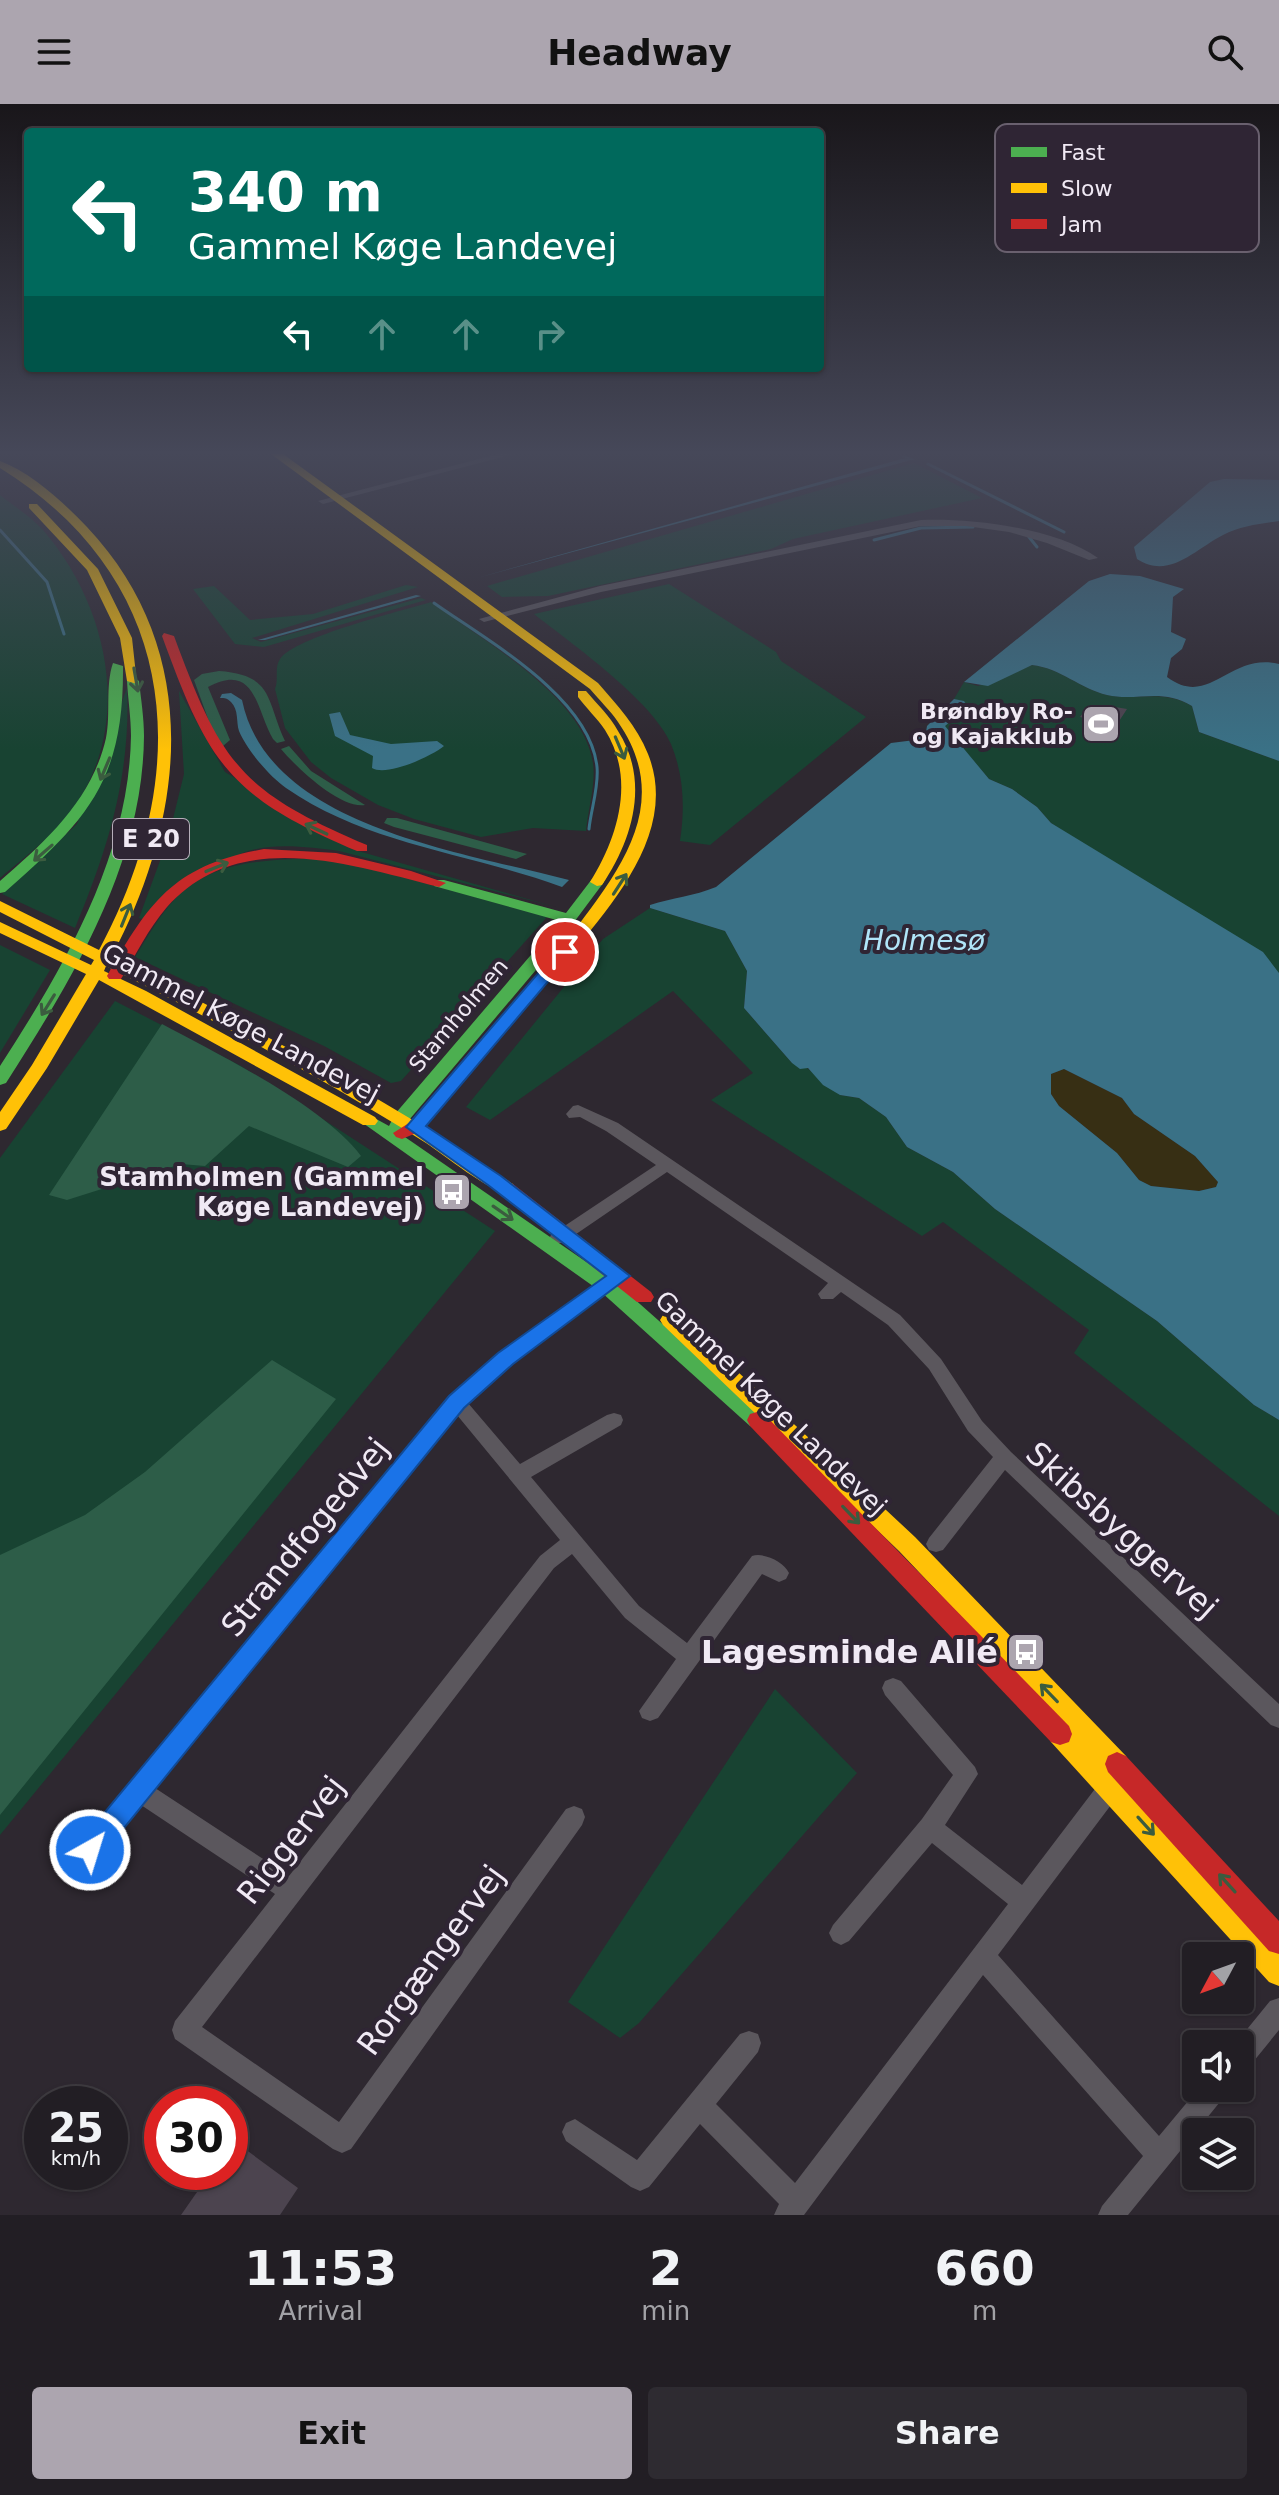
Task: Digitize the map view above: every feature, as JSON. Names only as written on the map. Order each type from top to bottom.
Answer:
[{"type":"main road","name":"E 20","points":[[0,1079],[52,999],[90,928],[129,823],[141,711],[130,646],[106,593],[77,553]]},
{"type":"main road","name":"E 20","points":[[0,1125],[24,1093],[89,990],[122,925],[143,868],[160,803],[168,751],[168,708],[158,649],[135,594],[105,553]]},
{"type":"main road","points":[[112,553],[131,570],[159,612],[209,741],[228,767],[255,792],[303,823],[355,845],[580,916]]},
{"type":"main road","name":"Stamholmen","points":[[393,1136],[408,1123],[580,916],[604,876],[625,829],[631,786],[621,747],[597,709],[491,617],[402,553]]},
{"type":"main road","points":[[0,889],[48,849],[74,821],[98,785],[113,751],[120,709],[115,649],[102,603],[83,559]]},
{"type":"main road","points":[[24,1093],[90,1016],[165,900],[195,876],[237,859],[284,851],[330,854],[580,916]]},
{"type":"main road","name":"Gammel Køge Landevej","points":[[0,906],[41,937],[285,1049],[408,1123],[566,1233],[1279,1941]]},
{"type":"main road","name":"Gammel Køge Landevej","points":[[0,927],[41,937]]},
{"type":"main road","name":"Gammel Køge Landevej","points":[[145,987],[393,1136],[550,1244],[613,1281]]},
{"type":"main road","name":"Gammel Køge Landevej","points":[[1117,1778],[1279,1972]]},
{"type":"street","points":[[491,617],[600,589],[777,553]]},
{"type":"street","points":[[1079,553],[1093,558]]},
{"type":"street","points":[[574,1114],[578,1110],[612,1127],[668,1164],[834,1289],[894,1320],[917,1343],[975,1426],[1004,1457]]},
{"type":"street","points":[[550,1244],[668,1164]]},
{"type":"street","name":"Strandfogedvej","points":[[72,1872],[457,1402],[506,1358],[613,1281]]},
{"type":"street","points":[[457,1402],[632,1612],[689,1657]]},
{"type":"street","points":[[517,1475],[614,1420]]},
{"type":"street","name":"Skibsbyggervej","points":[[936,1544],[1004,1457],[1279,1718]]},
{"type":"street","name":"Riggervej","points":[[342,2140],[184,2030],[547,1562],[572,1543]]},
{"type":"street","points":[[650,1711],[759,1562],[779,1573]]},
{"type":"street","points":[[841,1933],[930,1827],[967,1774],[893,1688]]},
{"type":"street","points":[[699,2105],[792,2209],[1117,1778]]},
{"type":"street","points":[[139,1790],[291,1891]]},
{"type":"street","name":"Rorgængervej","points":[[342,2140],[574,1817]]},
{"type":"street","points":[[930,1827],[1024,1902]]},
{"type":"street","points":[[983,1956],[1160,2156]]},
{"type":"street","points":[[1254,2041],[1279,2010]]},
{"type":"street","points":[[575,2132],[640,2178],[749,2043]]},
{"type":"street","points":[[1111,2215],[1204,2102]]},
{"type":"green space","points":[[0,553],[60,553],[83,592],[97,627],[108,700],[104,737],[93,772],[75,806],[50,835],[0,878]]},
{"type":"green space","points":[[603,553],[754,553],[548,596],[502,597],[487,586]]},
{"type":"green space","points":[[669,584],[776,652],[781,661],[866,717],[710,845],[680,841],[683,816],[681,780],[671,744],[661,727],[610,674],[534,614]]},
{"type":"green space","points":[[406,585],[418,587],[252,638],[261,642],[421,598],[426,600],[264,647],[235,644],[193,589],[214,586],[250,620],[313,614]]},
{"type":"green space","points":[[431,602],[528,672],[571,715],[585,738],[593,763],[593,788],[586,831],[533,828],[481,837],[414,819],[378,805],[331,778],[311,762],[285,728],[275,689],[280,659],[306,642],[326,634]]},
{"type":"green space","points":[[1032,665],[1052,670],[1107,695],[1181,701],[1192,706],[1199,732],[1279,761],[1279,973],[1051,823],[1037,807],[1012,789],[989,779],[944,726],[964,710],[960,701],[954,699],[964,682],[978,686]]},
{"type":"green space","points":[[219,671],[237,673],[259,684],[266,692],[285,741],[277,743],[273,739],[252,692],[236,680],[208,687],[230,740],[223,746],[211,727],[194,680],[202,674]]},
{"type":"green space","points":[[127,688],[125,751],[115,811],[98,869],[75,928],[2,894],[77,824]]},
{"type":"green space","points":[[179,691],[225,772],[358,851],[556,907],[339,851],[286,846],[260,848],[236,856],[143,919],[139,918],[168,839],[184,774]]},
{"type":"green space","points":[[289,746],[311,771],[365,805],[343,800],[319,785],[281,749]]},
{"type":"green space","points":[[387,818],[397,818],[527,854],[516,859],[394,827],[384,823]]},
{"type":"green space","points":[[331,857],[547,917],[401,1081],[391,1083],[324,1046],[135,957],[174,900],[208,875],[247,864]]},
{"type":"green space","points":[[650,908],[725,931],[747,971],[744,1008],[792,1063],[807,1068],[840,1095],[859,1098],[886,1117],[907,1147],[953,1172],[995,1209],[1157,1321],[1254,1405],[1279,1420],[1279,1516],[1074,1353],[1089,1330],[943,1222],[922,1236],[711,1100],[753,1073],[673,991],[490,1120],[466,1107],[603,939]]},
{"type":"green space","points":[[0,945],[50,970],[0,1053]]},
{"type":"green space","points":[[115,1001],[241,1066],[495,1231],[0,1835],[0,1158]]},
{"type":"green space","points":[[162,1024],[297,1100],[344,1137],[361,1156],[348,1167],[249,1126],[205,1166],[181,1164],[67,1200],[49,1195]]},
{"type":"green space","points":[[272,1360],[336,1399],[0,1815],[0,1555],[85,1515],[145,1472]]},
{"type":"green space","points":[[775,1689],[857,1773],[639,2023],[620,2038],[568,2002]]},
{"type":"sand","points":[[1064,1069],[1122,1098],[1134,1114],[1195,1156],[1218,1182],[1216,1187],[1199,1191],[1151,1186],[1139,1180],[1117,1153],[1059,1106],[1051,1094],[1051,1074]]},
{"type":"water","points":[[1135,553],[1193,553],[1171,565],[1149,565],[1137,559]]},
{"type":"water","points":[[1110,574],[1140,576],[1184,589],[1173,597],[1171,632],[1186,639],[1182,649],[1171,658],[1167,677],[1182,685],[1196,687],[1208,684],[1246,665],[1262,662],[1279,664],[1279,761],[1199,732],[1192,706],[1170,697],[1107,695],[1052,670],[1032,665],[988,686],[964,682],[1089,581]]},
{"type":"water","points":[[416,595],[421,596],[258,640]]},
{"type":"water","points":[[231,693],[242,700],[259,743],[289,778],[329,805],[376,827],[426,844],[569,880],[562,887],[420,846],[351,823],[318,807],[279,783],[253,754],[239,731],[234,705],[220,698],[222,694]]},
{"type":"water","name":"Holmesø","points":[[954,699],[964,701],[968,707],[945,726],[989,779],[1012,789],[1037,807],[1051,823],[1263,952],[1279,973],[1279,1420],[1254,1405],[1157,1321],[995,1209],[953,1172],[907,1147],[886,1117],[859,1098],[840,1095],[823,1085],[808,1068],[800,1069],[792,1063],[744,1008],[747,971],[725,931],[650,908],[650,905],[716,887],[891,743],[915,740],[926,732],[927,726]],"holes":[[[1064,1069],[1122,1098],[1134,1114],[1195,1156],[1218,1182],[1216,1187],[1199,1191],[1151,1186],[1139,1180],[1117,1153],[1059,1106],[1051,1094],[1051,1074]]]},
{"type":"water","points":[[340,712],[350,735],[391,744],[437,741],[444,746],[398,768],[372,768],[373,756],[335,736],[329,714]]},
{"type":"building","name":"Brøndby Ro- og Kajakklub","points":[[1115,707],[1127,709],[1110,735],[1082,728],[1088,719],[1080,717],[1087,708],[1110,713]]},
{"type":"building","points":[[248,2151],[298,2188],[280,2215],[181,2215],[198,2190],[248,2190]]},
{"type":"waterway","points":[[20,553],[47,582],[64,634]]},
{"type":"waterway","points":[[434,603],[532,673],[576,717],[590,741],[597,767],[589,829]]},
{"type":"traffic: fast","points":[[0,889],[53,841],[91,793],[104,767],[112,738],[117,704],[117,666]]},
{"type":"traffic: fast","points":[[0,1079],[29,1035],[82,941],[122,840],[133,788],[138,735],[133,681]]},
{"type":"traffic: fast","points":[[395,1132],[401,1118],[552,942],[597,882]]},
{"type":"traffic: fast","points":[[439,883],[570,919]]},
{"type":"traffic: fast","points":[[369,1121],[607,1286],[757,1420]]},
{"type":"traffic: slow","points":[[77,553],[92,569],[126,638],[133,681]]},
{"type":"traffic: slow","points":[[0,1125],[77,1006],[112,940],[141,872],[160,802],[167,732],[158,663],[131,595],[103,553]]},
{"type":"traffic: slow","points":[[411,553],[594,686],[626,724],[642,754],[649,784],[647,813],[640,841],[611,894],[572,944]]},
{"type":"traffic: slow","points":[[582,694],[614,734],[622,753],[629,791],[617,847],[597,882]]},
{"type":"traffic: slow","points":[[0,906],[322,1073],[385,1109],[507,1189]]},
{"type":"traffic: slow","points":[[0,927],[140,994],[369,1121]]},
{"type":"traffic: slow","points":[[670,1320],[907,1544],[1117,1764]]},
{"type":"traffic: slow","points":[[1060,1734],[1279,1972]]},
{"type":"traffic: jam","points":[[168,636],[199,716],[233,771],[255,792],[283,811],[362,848]]},
{"type":"traffic: jam","points":[[115,976],[146,923],[161,904],[199,873],[230,859],[264,853],[336,857],[439,883]]},
{"type":"traffic: jam","points":[[402,1133],[415,1127],[443,1096],[572,944]]},
{"type":"traffic: jam","points":[[507,1189],[644,1297]]},
{"type":"traffic: jam","points":[[757,1420],[1060,1734]]},
{"type":"traffic: jam","points":[[1117,1764],[1279,1941]]},
{"type":"place","name":"Brøndby Ro- og Kajakklub","points":[[1101,724]]},
{"type":"place","name":"Stamholmen (Gammel Køge Landevej)","points":[[452,1192]]},
{"type":"place","name":"Lagesminde Allé","points":[[1026,1652]]},
{"type":"route","points":[[90,1850],[457,1402],[506,1358],[620,1276],[495,1180],[415,1127],[565,952]]}]
